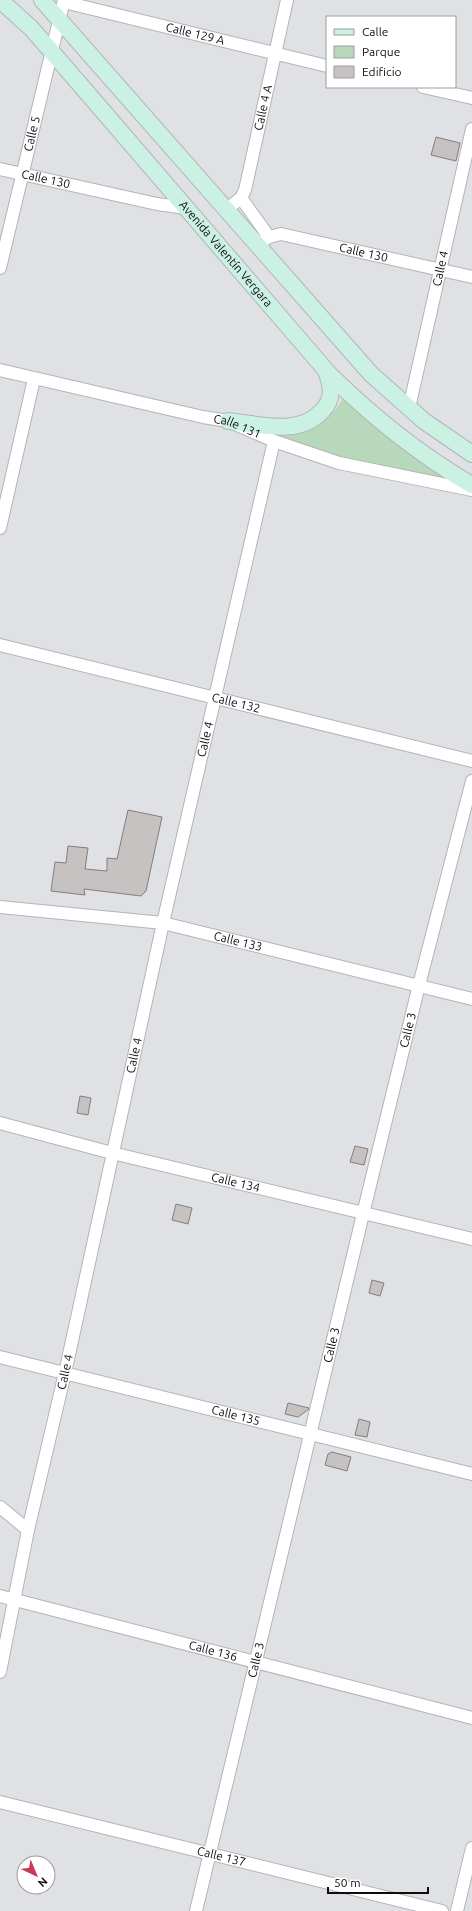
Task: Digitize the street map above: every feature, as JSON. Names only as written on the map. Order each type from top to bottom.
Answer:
[{"type":"main road","name":"Avenida Valentín Vergara","points":[[0,0],[31,28],[326,370],[366,408],[409,443],[441,466],[472,485]]},
{"type":"main road","points":[[42,0],[60,18],[227,209],[264,240],[353,355],[371,374],[409,408],[447,438],[472,454]]},
{"type":"main road","points":[[228,421],[280,427],[298,426],[306,423],[318,415],[328,404],[330,399],[331,388],[326,370]]},
{"type":"street","name":"Calle 4 A","points":[[227,209],[240,198],[245,190],[287,0]]},
{"type":"street","name":"Calle 5","points":[[0,268],[64,1]]},
{"type":"street","name":"Calle 129 A","points":[[64,1],[326,66]]},
{"type":"street","points":[[427,88],[472,98]]},
{"type":"street","name":"Calle 4","points":[[409,408],[472,129]]},
{"type":"street","name":"Calle 130","points":[[0,169],[157,204],[186,208]]},
{"type":"street","points":[[240,198],[264,240]]},
{"type":"street","name":"Calle 130","points":[[264,240],[281,234],[472,277]]},
{"type":"street","name":"Calle 131","points":[[0,370],[203,417],[228,421],[274,441],[322,458],[357,468],[472,490]]},
{"type":"street","points":[[0,528],[34,379]]},
{"type":"street","name":"Calle 4","points":[[0,1672],[28,1530],[65,1373],[163,924],[274,441]]},
{"type":"street","name":"Calle 132","points":[[0,645],[472,761]]},
{"type":"street","name":"Calle 3","points":[[196,1911],[419,985],[472,781]]},
{"type":"street","name":"Calle 133","points":[[0,907],[163,924],[472,999]]},
{"type":"street","name":"Calle 134","points":[[0,1123],[112,1153],[472,1239]]},
{"type":"street","name":"Calle 135","points":[[0,1357],[472,1474]]},
{"type":"street","points":[[0,1507],[28,1530]]},
{"type":"street","name":"Calle 136","points":[[0,1596],[472,1718]]},
{"type":"street","name":"Calle 137","points":[[0,1802],[442,1911]]},
{"type":"street","points":[[457,1911],[472,1848]]},
{"type":"green space","points":[[343,398],[449,479],[447,483],[343,459],[267,432],[301,428],[320,423],[336,409]]},
{"type":"building","points":[[436,137],[460,143],[456,161],[431,155]]},
{"type":"building","points":[[128,810],[162,817],[146,891],[141,896],[84,889],[85,895],[51,891],[55,862],[66,863],[68,846],[88,848],[85,869],[107,871],[107,858],[117,859]]},
{"type":"building","points":[[80,1096],[91,1098],[88,1115],[77,1113]]},
{"type":"building","points":[[355,1146],[368,1149],[364,1165],[350,1162]]},
{"type":"building","points":[[176,1204],[192,1208],[188,1224],[172,1220]]},
{"type":"building","points":[[372,1280],[384,1283],[380,1296],[369,1293]]},
{"type":"building","points":[[288,1403],[309,1409],[298,1417],[285,1414]]},
{"type":"building","points":[[359,1419],[370,1422],[367,1437],[355,1435]]},
{"type":"building","points":[[332,1452],[351,1457],[347,1471],[325,1465],[328,1454]]}]
